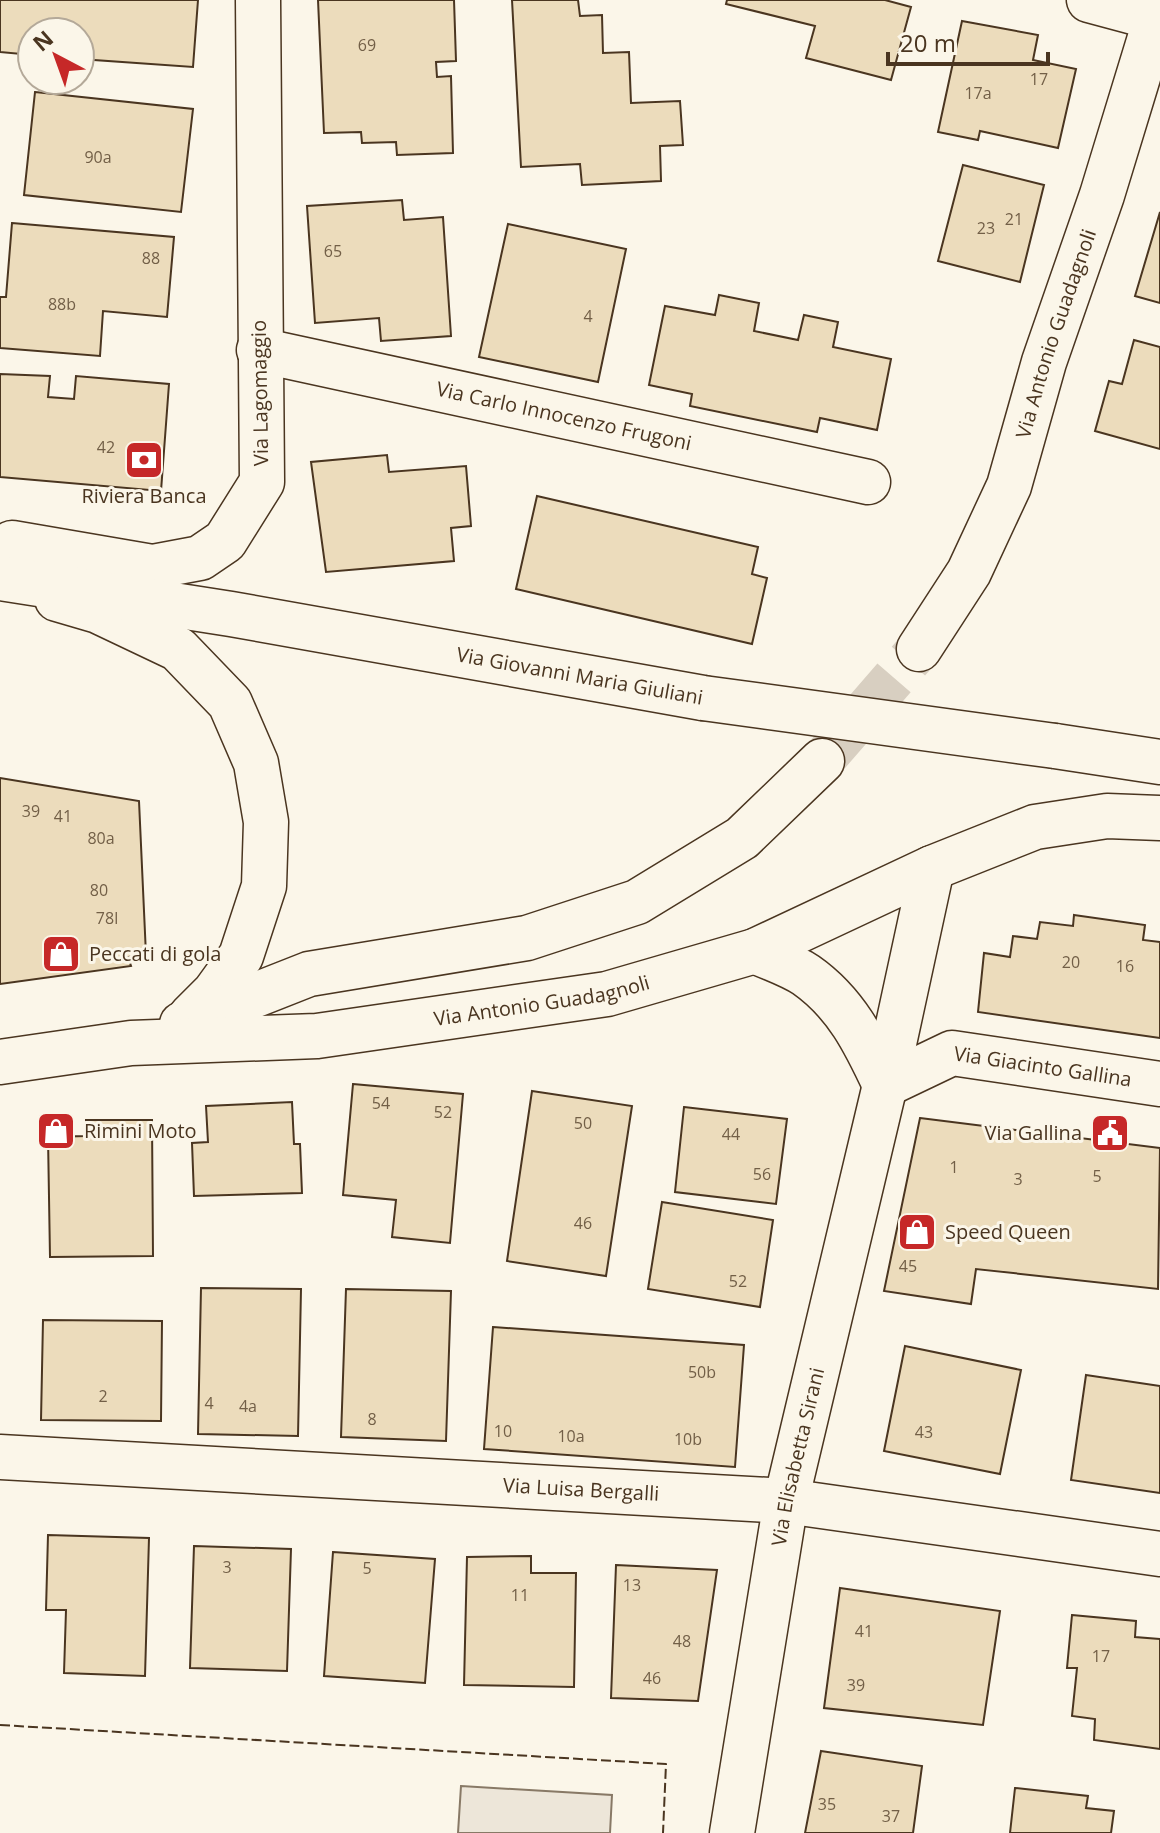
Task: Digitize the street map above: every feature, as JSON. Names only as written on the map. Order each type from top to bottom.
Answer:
[{"type":"street","name":"Via Lagomaggio","points":[[0,549],[12,543],[152,567],[200,558],[225,541],[262,482],[258,0]]},
{"type":"street","points":[[1089,0],[1158,12]]},
{"type":"street","name":"Via Antonio Guadagnoli","points":[[919,649],[969,572],[1009,486],[1044,362],[1102,195],[1158,12]]},
{"type":"street","name":"Via Carlo Innocenzo Frugoni","points":[[259,350],[868,482]]},
{"type":"street","points":[[0,581],[98,611],[178,649],[230,703],[256,763],[266,822],[264,886],[241,956],[215,992],[182,1024]]},
{"type":"street","name":"Via Giovanni Maria Giuliani","points":[[0,581],[231,614],[703,698],[1160,762]]},
{"type":"street","points":[[0,1062],[131,1043],[309,974],[527,938],[637,902],[742,838],[822,761]]},
{"type":"street","name":"Via Antonio Guadagnoli","points":[[131,1043],[317,1036],[591,996],[755,951],[932,868],[1035,827],[1107,816],[1160,818]]},
{"type":"street","name":"Via Elisabetta Sirani","points":[[732,1833],[786,1501],[885,1085],[932,868]]},
{"type":"street","points":[[755,951],[805,975],[839,1003],[864,1038],[885,1085]]},
{"type":"street","name":"Via Giacinto Gallina","points":[[885,1085],[952,1053],[1160,1084]]},
{"type":"street","name":"Via Luisa Bergalli","points":[[0,1457],[786,1501],[1160,1554]]},
{"type":"shaded area","points":[[461,1786],[612,1795],[610,1833],[458,1833]]},
{"type":"building","points":[[0,0],[198,0],[193,67],[96,60],[96,16],[16,16],[16,54],[0,52]]},
{"type":"building","points":[[318,0],[454,0],[456,61],[436,62],[437,77],[451,76],[453,153],[397,155],[396,142],[362,143],[361,132],[324,133]]},
{"type":"building","points":[[512,0],[578,0],[580,16],[602,15],[603,53],[629,52],[631,103],[680,101],[683,145],[660,146],[661,181],[582,185],[580,164],[521,167]]},
{"type":"building","points":[[727,0],[885,0],[911,7],[891,80],[806,58],[815,26],[726,4]]},
{"type":"building","points":[[962,21],[1038,35],[1033,60],[1076,69],[1058,148],[980,131],[978,140],[938,132]]},
{"type":"building","points":[[35,96],[72,96],[193,109],[181,212],[24,195]]},
{"type":"building","points":[[963,165],[1044,185],[1020,282],[938,261]]},
{"type":"building","points":[[402,200],[404,220],[443,217],[451,336],[381,341],[379,318],[315,323],[307,206]]},
{"type":"building","points":[[1160,212],[1160,303],[1135,296]]},
{"type":"building","points":[[12,223],[174,237],[167,317],[103,311],[100,356],[0,348],[0,297],[6,297]]},
{"type":"building","points":[[508,224],[626,249],[598,382],[479,357]]},
{"type":"building","points":[[719,295],[759,303],[754,331],[798,340],[804,315],[838,322],[833,347],[891,359],[877,430],[820,418],[817,432],[690,406],[692,394],[649,385],[665,306],[715,315]]},
{"type":"building","points":[[1134,340],[1160,347],[1160,449],[1095,431],[1109,381],[1122,384]]},
{"type":"building","points":[[0,374],[50,376],[48,397],[74,399],[76,376],[169,384],[161,491],[0,477]]},
{"type":"building","points":[[387,455],[389,472],[466,466],[471,526],[451,528],[454,561],[326,572],[311,462]]},
{"type":"building","points":[[537,496],[758,547],[752,574],[767,578],[752,644],[516,589]]},
{"type":"building","points":[[0,778],[139,801],[146,955],[128,957],[131,966],[0,984]]},
{"type":"building","points":[[1074,915],[1145,925],[1143,940],[1160,942],[1160,1038],[978,1012],[984,953],[1010,957],[1013,936],[1037,939],[1040,922],[1073,926]]},
{"type":"building","points":[[353,1084],[463,1094],[450,1243],[392,1237],[396,1200],[343,1195]]},
{"type":"building","points":[[532,1091],[632,1106],[606,1276],[507,1261]]},
{"type":"building","points":[[292,1102],[294,1144],[300,1144],[302,1193],[194,1196],[192,1143],[208,1142],[206,1106]]},
{"type":"building","points":[[684,1107],[787,1119],[776,1204],[675,1192]]},
{"type":"building","points":[[920,1118],[1160,1148],[1158,1289],[976,1269],[971,1304],[884,1291]]},
{"type":"building","points":[[86,1120],[152,1120],[153,1256],[50,1257],[48,1137],[86,1136]]},
{"type":"building","points":[[662,1202],[773,1220],[760,1307],[648,1289]]},
{"type":"building","points":[[201,1288],[301,1289],[298,1436],[198,1434]]},
{"type":"building","points":[[346,1289],[451,1291],[446,1441],[341,1437]]},
{"type":"building","points":[[43,1320],[162,1321],[161,1421],[41,1420]]},
{"type":"building","points":[[493,1327],[744,1345],[735,1467],[484,1449]]},
{"type":"building","points":[[905,1346],[1021,1370],[1000,1474],[884,1451]]},
{"type":"building","points":[[1086,1375],[1160,1386],[1160,1493],[1071,1480]]},
{"type":"building","points":[[48,1535],[149,1538],[145,1676],[64,1673],[66,1610],[46,1610]]},
{"type":"building","points":[[194,1546],[291,1549],[287,1671],[190,1668]]},
{"type":"building","points":[[333,1552],[435,1559],[425,1683],[324,1676]]},
{"type":"building","points":[[531,1556],[531,1573],[576,1573],[574,1687],[464,1685],[467,1557]]},
{"type":"building","points":[[616,1565],[717,1570],[698,1701],[611,1698]]},
{"type":"building","points":[[840,1588],[1000,1611],[983,1725],[824,1708]]},
{"type":"building","points":[[1072,1615],[1136,1621],[1135,1637],[1160,1639],[1160,1749],[1094,1740],[1095,1719],[1072,1716],[1077,1668],[1067,1668]]},
{"type":"building","points":[[821,1751],[922,1766],[913,1833],[805,1833]]},
{"type":"building","points":[[1015,1788],[1088,1796],[1086,1808],[1114,1811],[1111,1833],[1010,1833]]},
{"type":"tunnel","points":[[822,761],[919,649]]},
{"type":"fence","points":[[0,1725],[666,1764],[663,1833]]},
{"type":"place","name":"Riviera Banca","points":[[144,460]]},
{"type":"place","name":"Peccati di gola","points":[[61,954]]},
{"type":"place","name":"Rimini Moto","points":[[56,1131]]},
{"type":"place","name":"Via Gallina","points":[[1110,1133]]},
{"type":"place","name":"Speed Queen","points":[[917,1232]]}]
